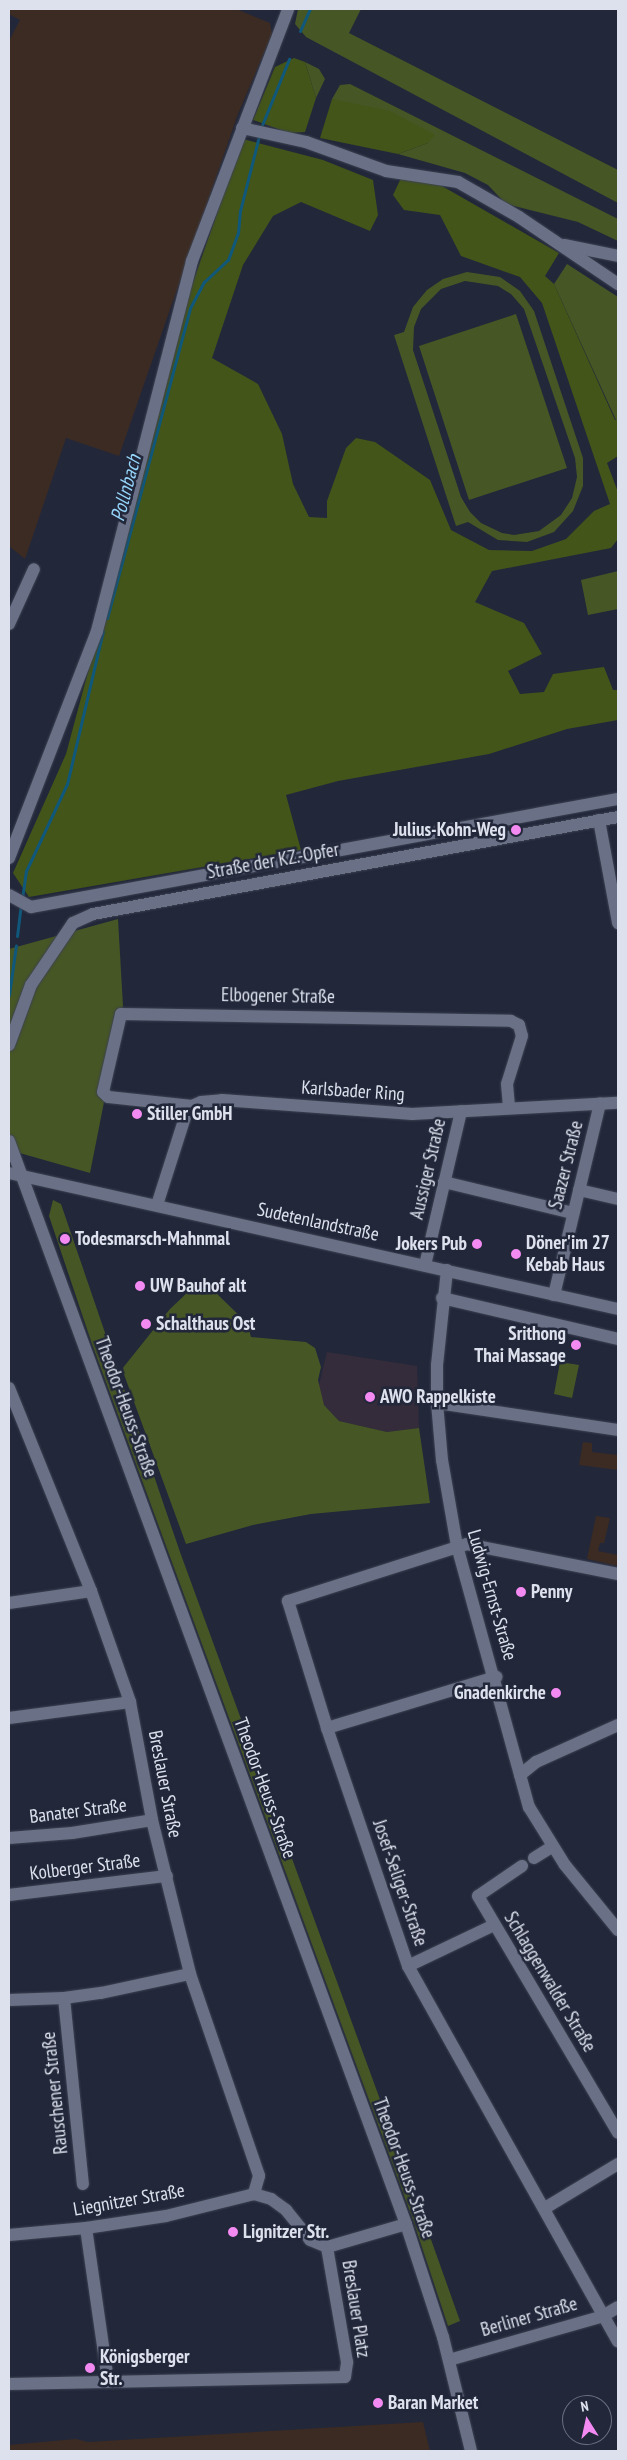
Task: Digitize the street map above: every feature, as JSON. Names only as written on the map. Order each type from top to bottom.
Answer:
[{"type":"street","points":[[9,858],[98,631],[192,261],[247,129],[288,9]]},
{"type":"street","points":[[247,129],[306,142],[386,170],[458,182],[559,244],[618,284]]},
{"type":"street","points":[[559,244],[618,256]]},
{"type":"street","points":[[9,624],[34,569]]},
{"type":"street","points":[[9,895],[31,907],[618,800]]},
{"type":"street","name":"Straße der KZ.-Opfer","points":[[9,1044],[31,985],[73,923],[93,914],[618,817]]},
{"type":"street","points":[[599,820],[618,923]]},
{"type":"street","name":"Elbogener Straße","points":[[192,1106],[108,1097],[103,1092],[120,1014],[511,1021],[519,1025],[522,1036],[507,1084],[509,1108]]},
{"type":"street","name":"Karlsbader Ring","points":[[192,1106],[212,1100],[412,1114],[618,1103]]},
{"type":"street","name":"Saazer Straße","points":[[554,1295],[600,1104]]},
{"type":"street","points":[[157,1205],[172,1152],[192,1106]]},
{"type":"street","name":"Aussiger Straße","points":[[425,1265],[461,1111]]},
{"type":"street","name":"Theodor-Heuss-Straße","points":[[9,1141],[406,2224],[449,2360],[471,2451]]},
{"type":"street","name":"Sudetenlandstraße","points":[[9,1173],[618,1309]]},
{"type":"street","points":[[444,1182],[573,1214]]},
{"type":"street","points":[[579,1190],[618,1199]]},
{"type":"street","name":"Ludwig-Ernst-Straße","points":[[447,1270],[442,1298],[437,1404],[442,1460],[457,1546],[496,1677],[520,1775],[530,1807],[553,1846],[618,1930]]},
{"type":"street","points":[[442,1298],[618,1339]]},
{"type":"street","name":"Breslauer Straße","points":[[9,1388],[91,1591],[130,1702],[152,1820],[190,1974],[259,2176],[254,2194]]},
{"type":"street","points":[[437,1404],[618,1430]]},
{"type":"street","points":[[457,1546],[479,1545],[618,1574]]},
{"type":"street","name":"Josef-Seliger-Straße","points":[[457,1546],[437,1556],[288,1601],[326,1728],[408,1966],[618,2341]]},
{"type":"street","points":[[9,1604],[91,1591]]},
{"type":"street","points":[[326,1728],[496,1677]]},
{"type":"street","points":[[9,1718],[130,1702]]},
{"type":"street","points":[[520,1775],[536,1762],[618,1725]]},
{"type":"street","name":"Banater Straße","points":[[9,1838],[72,1833],[152,1820]]},
{"type":"street","points":[[534,1858],[553,1846]]},
{"type":"street","name":"Schlaggenwalder Straße","points":[[522,1866],[478,1896],[618,2133]]},
{"type":"street","name":"Kolberger Straße","points":[[9,1895],[166,1876]]},
{"type":"street","points":[[408,1966],[494,1925]]},
{"type":"street","points":[[9,2000],[64,1998],[190,1974]]},
{"type":"street","name":"Rauschener Straße","points":[[64,1998],[83,2184]]},
{"type":"street","points":[[545,2208],[618,2164]]},
{"type":"street","name":"Breslauer Platz","points":[[254,2194],[271,2199],[286,2210],[310,2240],[327,2247],[406,2224]]},
{"type":"street","name":"Liegnitzer Straße","points":[[9,2235],[86,2228],[166,2216],[254,2194]]},
{"type":"street","points":[[9,2384],[108,2380],[86,2228]]},
{"type":"street","name":"Breslauer Platz","points":[[108,2380],[345,2377],[347,2362],[327,2247]]},
{"type":"street","name":"Berliner Straße","points":[[449,2360],[603,2316],[618,2307]]},
{"type":"shaded area","points":[[9,9],[236,9],[270,23],[272,34],[238,114],[119,456],[66,438],[25,559],[9,546],[9,41],[20,20],[9,14]]},
{"type":"shaded area","name":"AWO Rappelkiste","points":[[327,1352],[417,1366],[419,1428],[387,1432],[339,1421],[324,1405],[318,1389]]},
{"type":"shaded area","points":[[583,1442],[592,1443],[592,1452],[618,1455],[618,1470],[579,1465]]},
{"type":"shaded area","points":[[596,1516],[610,1518],[604,1543],[600,1543],[598,1551],[618,1555],[618,1566],[587,1559]]},
{"type":"shaded area","points":[[423,2422],[430,2451],[9,2451],[9,2445],[76,2439],[88,2442]]},
{"type":"green space","points":[[298,9],[361,9],[349,33],[618,170],[618,203],[306,37],[295,24]]},
{"type":"green space","points":[[294,58],[305,62],[316,98],[305,132],[289,133],[253,120],[275,67]]},
{"type":"green space","points":[[305,62],[319,69],[325,79],[316,98]]},
{"type":"green space","points":[[350,84],[618,219],[618,241],[578,222],[506,204],[488,185],[465,173],[398,154],[428,143],[332,99],[340,85]]},
{"type":"green space","points":[[332,99],[390,111],[435,135],[428,143],[398,154],[320,138]]},
{"type":"green space","points":[[243,139],[323,160],[373,180],[378,215],[370,231],[301,202],[273,216],[243,265],[212,358],[258,384],[282,434],[293,484],[309,517],[327,518],[327,501],[346,448],[356,438],[375,442],[430,480],[451,530],[489,550],[532,551],[566,539],[594,511],[610,504],[542,303],[520,277],[461,256],[440,215],[404,210],[393,195],[402,176],[442,186],[559,253],[545,276],[554,284],[615,420],[618,420],[618,456],[607,463],[618,492],[618,539],[611,548],[492,571],[475,602],[524,623],[542,654],[508,671],[520,694],[544,692],[553,674],[604,667],[613,690],[618,690],[618,720],[567,729],[489,754],[338,781],[286,795],[301,850],[29,897],[13,873],[66,754],[191,288]]},
{"type":"green space","points":[[567,264],[618,297],[618,420],[616,420],[554,284]]},
{"type":"green space","points":[[467,272],[500,277],[520,291],[534,311],[583,458],[583,486],[573,511],[554,532],[527,542],[498,540],[468,522],[456,526],[394,335],[404,332],[413,307],[427,290],[443,279]],"holes":[[[465,281],[498,286],[511,294],[524,309],[575,458],[577,477],[572,498],[561,515],[539,531],[514,535],[502,533],[481,523],[470,512],[461,497],[413,350],[414,327],[421,309],[441,289]]]},
{"type":"green space","points":[[516,314],[567,468],[469,500],[419,346]]},
{"type":"green space","points":[[618,571],[618,609],[588,615],[581,580]]},
{"type":"green space","points":[[118,919],[123,1006],[90,1173],[9,1150],[9,949]]},
{"type":"green space","points":[[53,1200],[61,1204],[180,1552],[460,2321],[448,2326],[413,2220],[92,1344],[49,1216]]},
{"type":"green space","points":[[213,1290],[247,1323],[251,1337],[306,1342],[315,1348],[321,1367],[318,1380],[324,1405],[339,1421],[387,1432],[419,1428],[430,1503],[311,1514],[253,1525],[186,1544],[122,1369],[170,1309],[189,1291]]},
{"type":"green space","points":[[560,1362],[579,1365],[572,1398],[554,1394]]},
{"type":"waterway","name":"Pollnbach","points":[[300,31],[310,9]]},
{"type":"waterway","name":"Pollnbach","points":[[260,130],[289,59]]},
{"type":"waterway","name":"Pollnbach","points":[[107,618],[190,308],[204,282],[228,260],[238,233],[240,211],[259,136]]},
{"type":"waterway","name":"Pollnbach","points":[[22,899],[26,871],[67,784],[103,631]]},
{"type":"waterway","name":"Pollnbach","points":[[17,936],[21,905]]},
{"type":"waterway","name":"Pollnbach","points":[[9,995],[16,945]]},
{"type":"place","name":"Julius-Kohn-Weg","points":[[516,830]]},
{"type":"place","name":"Stiller GmbH","points":[[137,1114]]},
{"type":"place","name":"Todesmarsch-Mahnmal","points":[[65,1239]]},
{"type":"place","name":"Jokers Pub","points":[[477,1244]]},
{"type":"place","name":"Döner'im 27 Kebab Haus","points":[[516,1254]]},
{"type":"place","name":"UW Bauhof alt","points":[[140,1286]]},
{"type":"place","name":"Schalthaus Ost","points":[[146,1324]]},
{"type":"place","name":"Srithong Thai Massage","points":[[576,1345]]},
{"type":"place","name":"AWO Rappelkiste","points":[[370,1397]]},
{"type":"place","name":"Penny","points":[[521,1592]]},
{"type":"place","name":"Gnadenkirche","points":[[556,1693]]},
{"type":"place","name":"Lignitzer Str.","points":[[233,2232]]},
{"type":"place","name":"Königsberger Str.","points":[[90,2368]]},
{"type":"place","name":"Baran Market","points":[[378,2403]]}]
